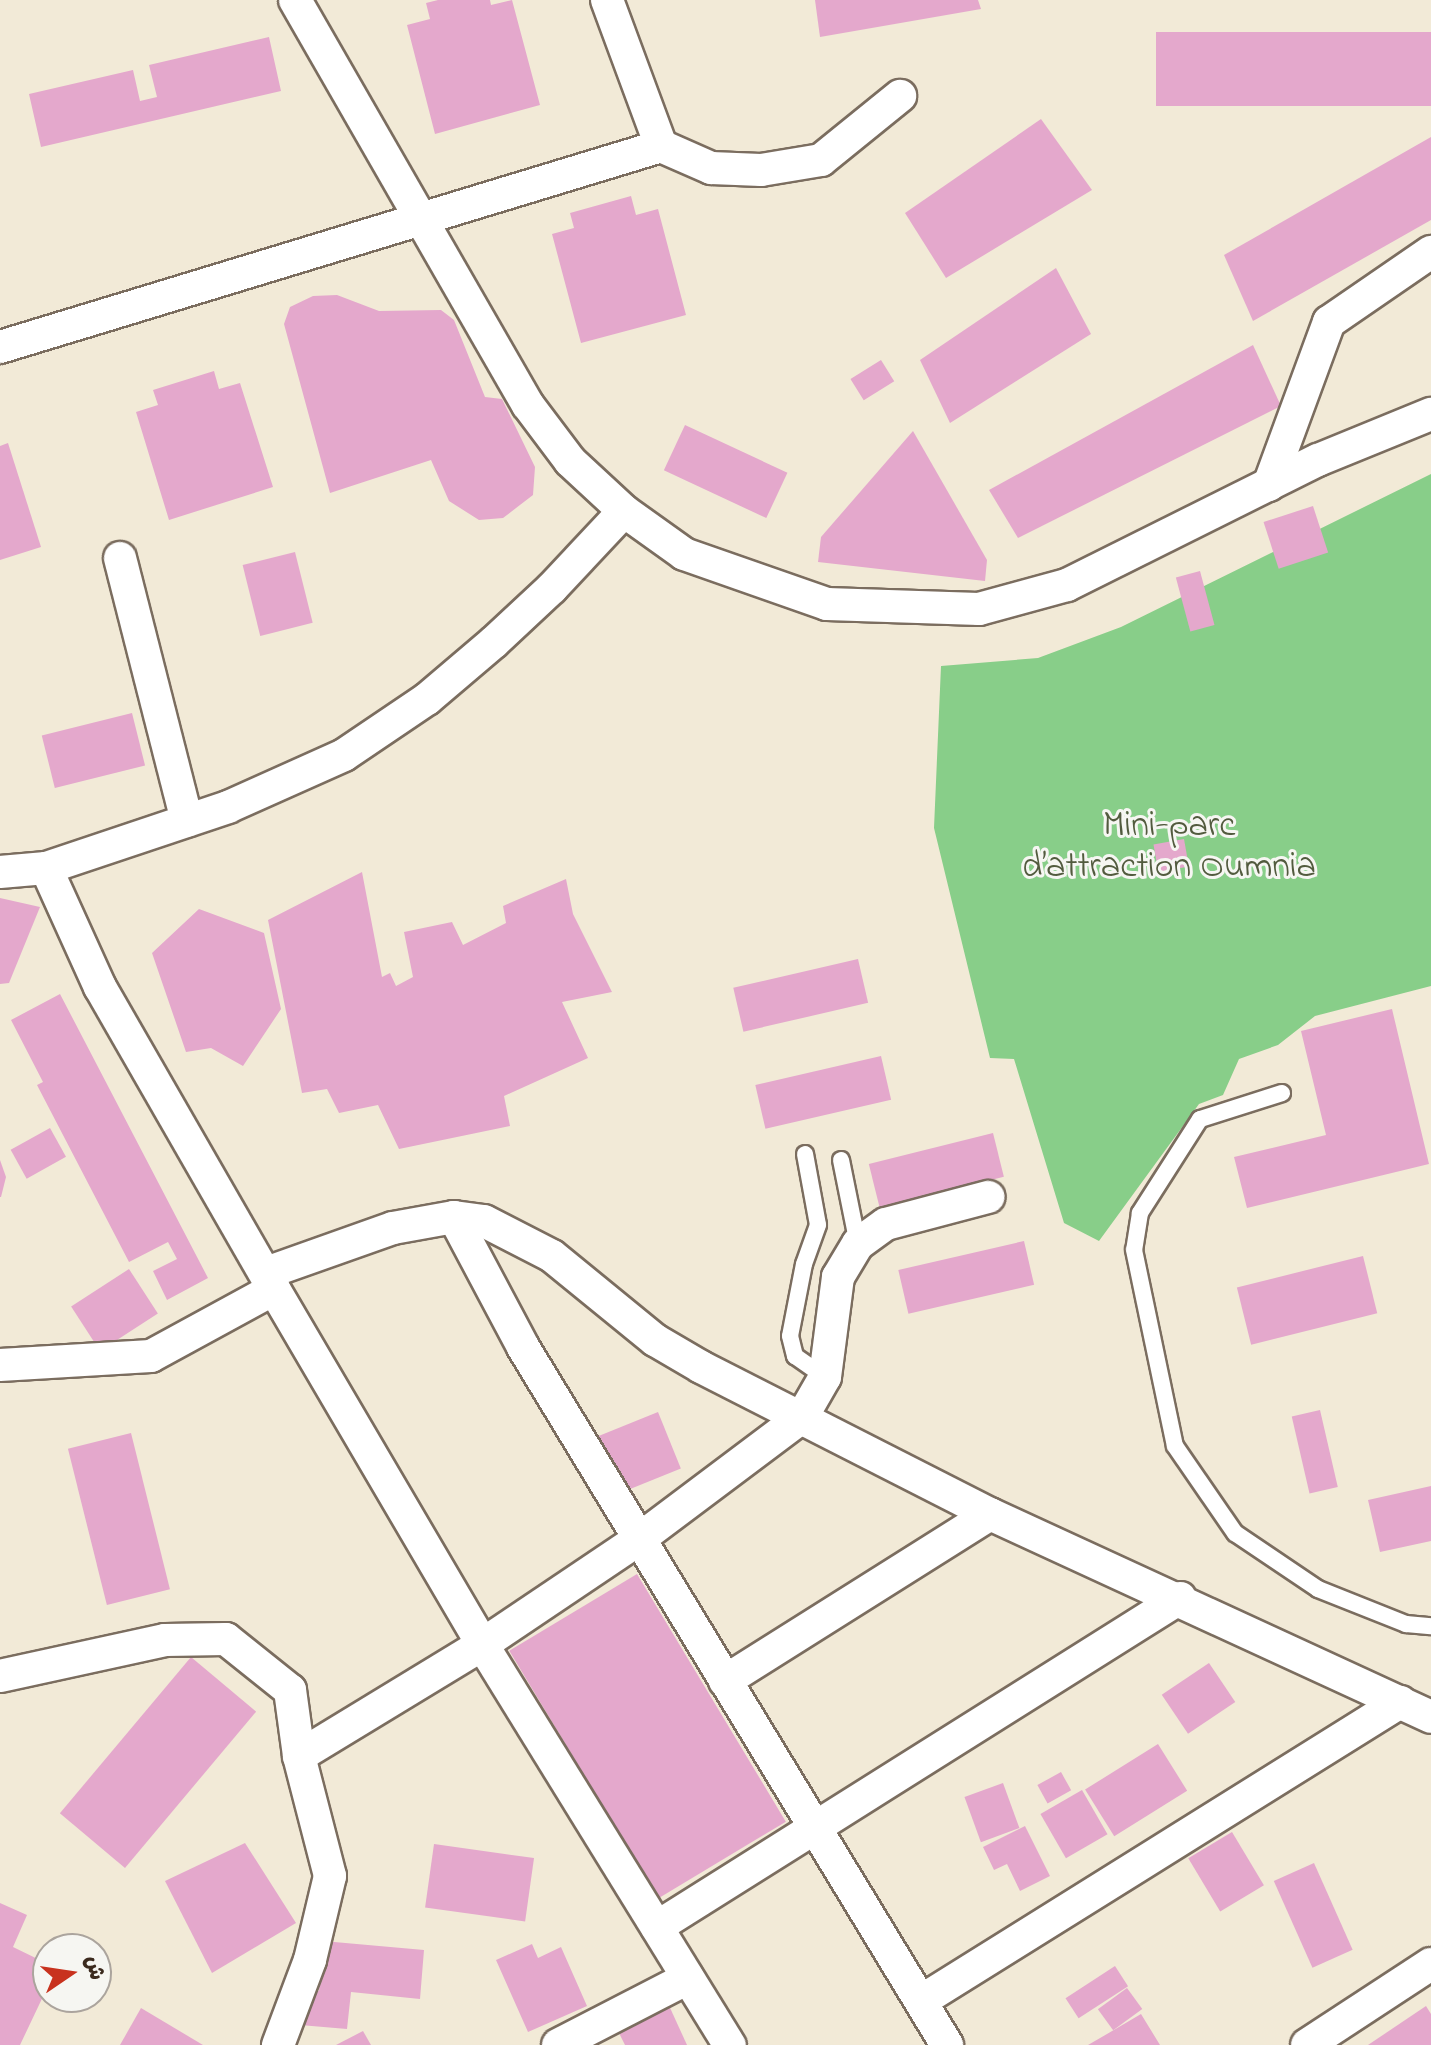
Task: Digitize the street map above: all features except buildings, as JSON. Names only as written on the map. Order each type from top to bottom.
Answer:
[{"type":"street","points":[[295,0],[528,405],[570,461],[624,511],[684,554],[827,604],[979,609],[1067,585],[1269,485],[1431,414]]},
{"type":"street","points":[[607,0],[661,146]]},
{"type":"street","points":[[0,347],[661,146],[711,168],[761,170],[821,160],[900,96]]},
{"type":"street","points":[[1269,485],[1329,322],[1431,252]]},
{"type":"street","points":[[0,872],[46,868],[187,821],[273,790],[373,738],[525,614],[624,511]]},
{"type":"street","points":[[120,558],[187,821]]},
{"type":"street","points":[[46,868],[100,987],[270,1281],[483,1644],[730,2045]]},
{"type":"street","points":[[299,1756],[483,1644],[638,1540],[802,1417],[825,1377],[838,1277],[858,1244],[886,1224],[988,1197]]},
{"type":"street","points":[[454,1217],[523,1347],[947,2045]]},
{"type":"street","points":[[0,1365],[151,1356],[270,1281],[355,1238],[454,1217],[484,1221],[552,1256],[655,1340],[802,1417],[990,1514],[1180,1598],[1431,1717]]},
{"type":"street","points":[[725,1681],[990,1514]]},
{"type":"street","points":[[657,1927],[814,1824],[1180,1598]]},
{"type":"street","points":[[0,1676],[165,1640],[226,1639],[290,1690],[299,1756],[330,1876],[310,1960],[278,2045]]},
{"type":"street","points":[[921,2001],[1400,1702]]},
{"type":"street","points":[[1307,2045],[1431,1964]]},
{"type":"street","points":[[558,2045],[688,1978]]},
{"type":"lane","points":[[1282,1093],[1200,1119],[1140,1213],[1134,1250],[1175,1446],[1235,1533],[1318,1589],[1406,1624],[1431,1626]]},
{"type":"lane","points":[[805,1154],[818,1225],[804,1264],[790,1336],[795,1356],[825,1377]]},
{"type":"lane","points":[[841,1160],[858,1244]]},
{"type":"green space","name":"Mini-parc d’attraction Oumnia","points":[[1431,474],[1431,986],[1315,1016],[1278,1045],[1239,1059],[1223,1095],[1199,1104],[1099,1241],[1064,1223],[1014,1059],[990,1058],[934,828],[941,666],[1038,658],[1121,627]]}]
